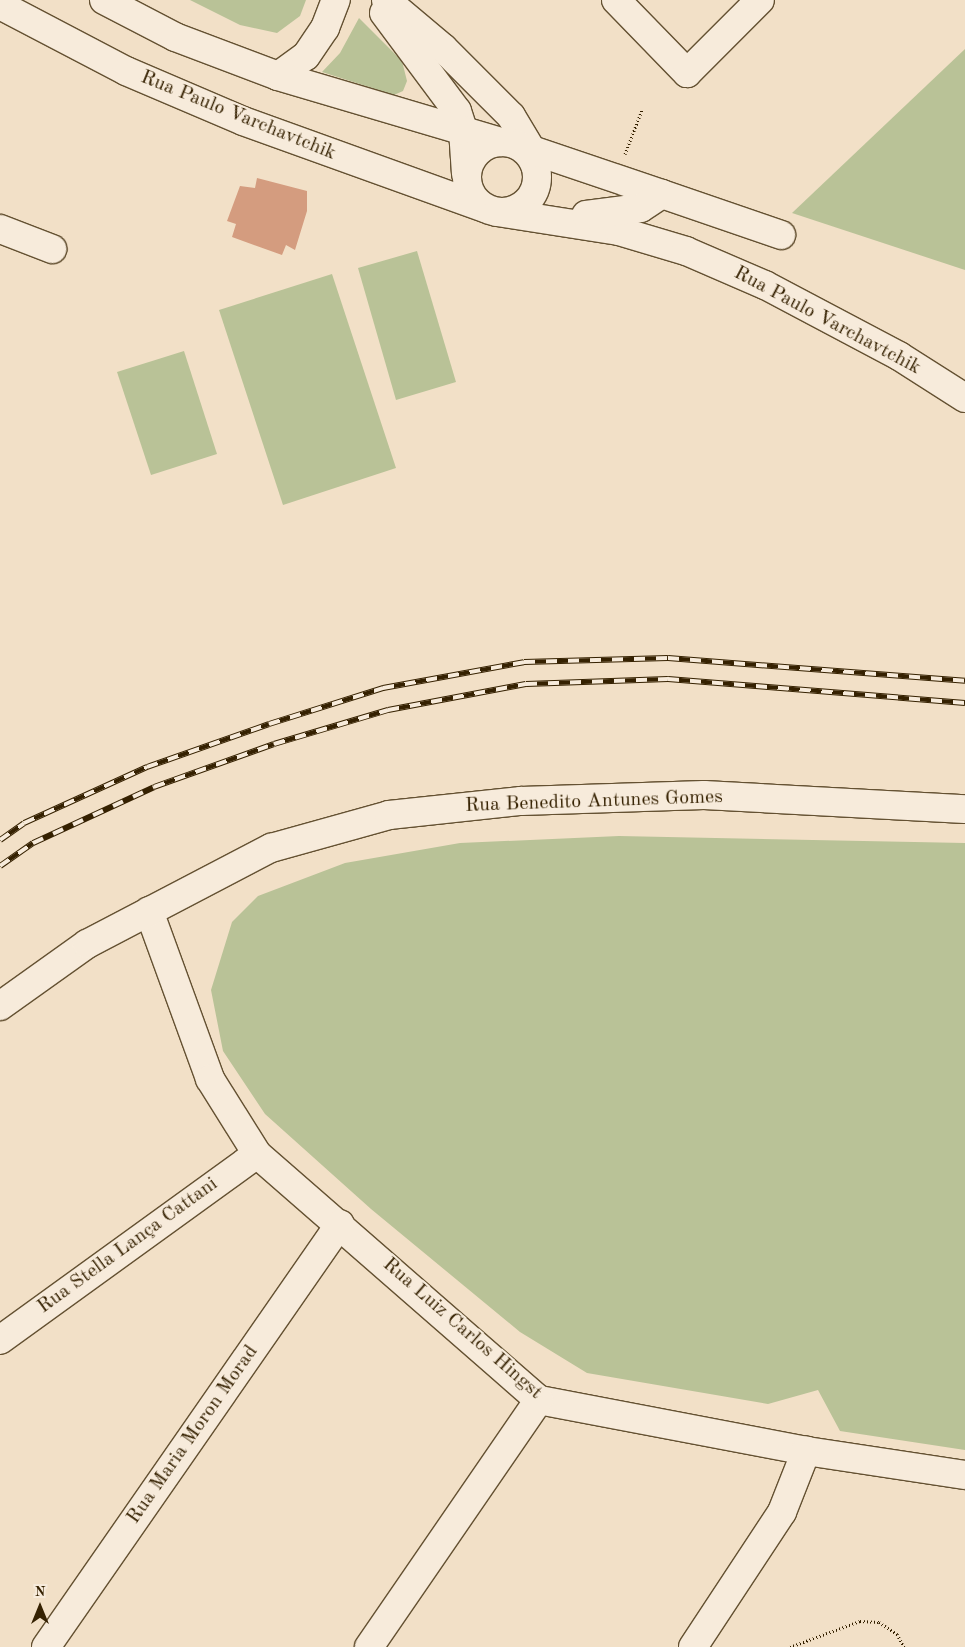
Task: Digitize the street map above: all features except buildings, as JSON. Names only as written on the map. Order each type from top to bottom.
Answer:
[{"type":"street","points":[[104,0],[175,37],[278,76],[463,130],[521,150],[616,178],[781,236]]},
{"type":"street","points":[[278,76],[306,56],[325,28],[336,0]]},
{"type":"street","points":[[375,0],[447,94],[463,130],[466,174],[470,194],[490,210],[517,209],[529,199],[536,185],[521,150],[511,116],[443,48],[386,0]]},
{"type":"street","points":[[616,0],[687,73],[760,0]]},
{"type":"street","name":"Rua Paulo Varchavtchik","points":[[0,5],[126,71],[243,121],[490,210],[544,217],[645,236],[686,251],[782,294],[899,356],[965,398]]},
{"type":"street","points":[[466,174],[482,148],[521,150]]},
{"type":"street","name":"Rua Paulo Varchavtchik","points":[[544,217],[622,213],[641,208],[662,194],[668,232],[686,251]]},
{"type":"street","points":[[0,229],[52,249]]},
{"type":"street","name":"Rua Benedito Antunes Gomes","points":[[0,1006],[88,944],[271,848],[389,815],[520,801],[704,795],[965,809]]},
{"type":"street","name":"Rua Luiz Carlos Hingst","points":[[149,911],[210,1079],[257,1154],[340,1224],[538,1400],[806,1450],[965,1475]]},
{"type":"street","name":"Rua Stella Lança Cattani","points":[[0,1340],[257,1154]]},
{"type":"street","name":"Rua Maria Moron Morad","points":[[46,1647],[340,1224]]},
{"type":"street","points":[[369,1647],[538,1400]]},
{"type":"street","points":[[693,1647],[782,1512],[806,1450]]},
{"type":"path","points":[[616,178],[642,110]]},
{"type":"path","points":[[790,1647],[860,1621],[878,1622],[896,1634],[904,1647]]},
{"type":"green space","points":[[190,0],[306,0],[300,16],[277,33],[240,25]]},
{"type":"green space","points":[[359,18],[402,61],[407,81],[403,91],[394,95],[322,72],[340,53]]},
{"type":"green space","points":[[965,49],[965,270],[792,213]]},
{"type":"green space","points":[[417,251],[456,382],[396,400],[358,268]]},
{"type":"green space","points":[[332,274],[396,468],[283,505],[219,310]]},
{"type":"green space","points":[[184,351],[217,454],[151,475],[117,372]]},
{"type":"green space","points":[[619,836],[965,843],[965,1450],[840,1431],[818,1390],[768,1404],[587,1373],[520,1332],[371,1209],[265,1114],[223,1051],[211,990],[232,922],[258,896],[345,863],[460,843]]},
{"type":"railway","points":[[0,840],[24,823],[147,767],[269,724],[383,688],[524,662],[668,658],[965,681]]},
{"type":"railway","points":[[0,866],[33,843],[154,787],[274,744],[388,710],[526,684],[668,679],[965,703]]}]
